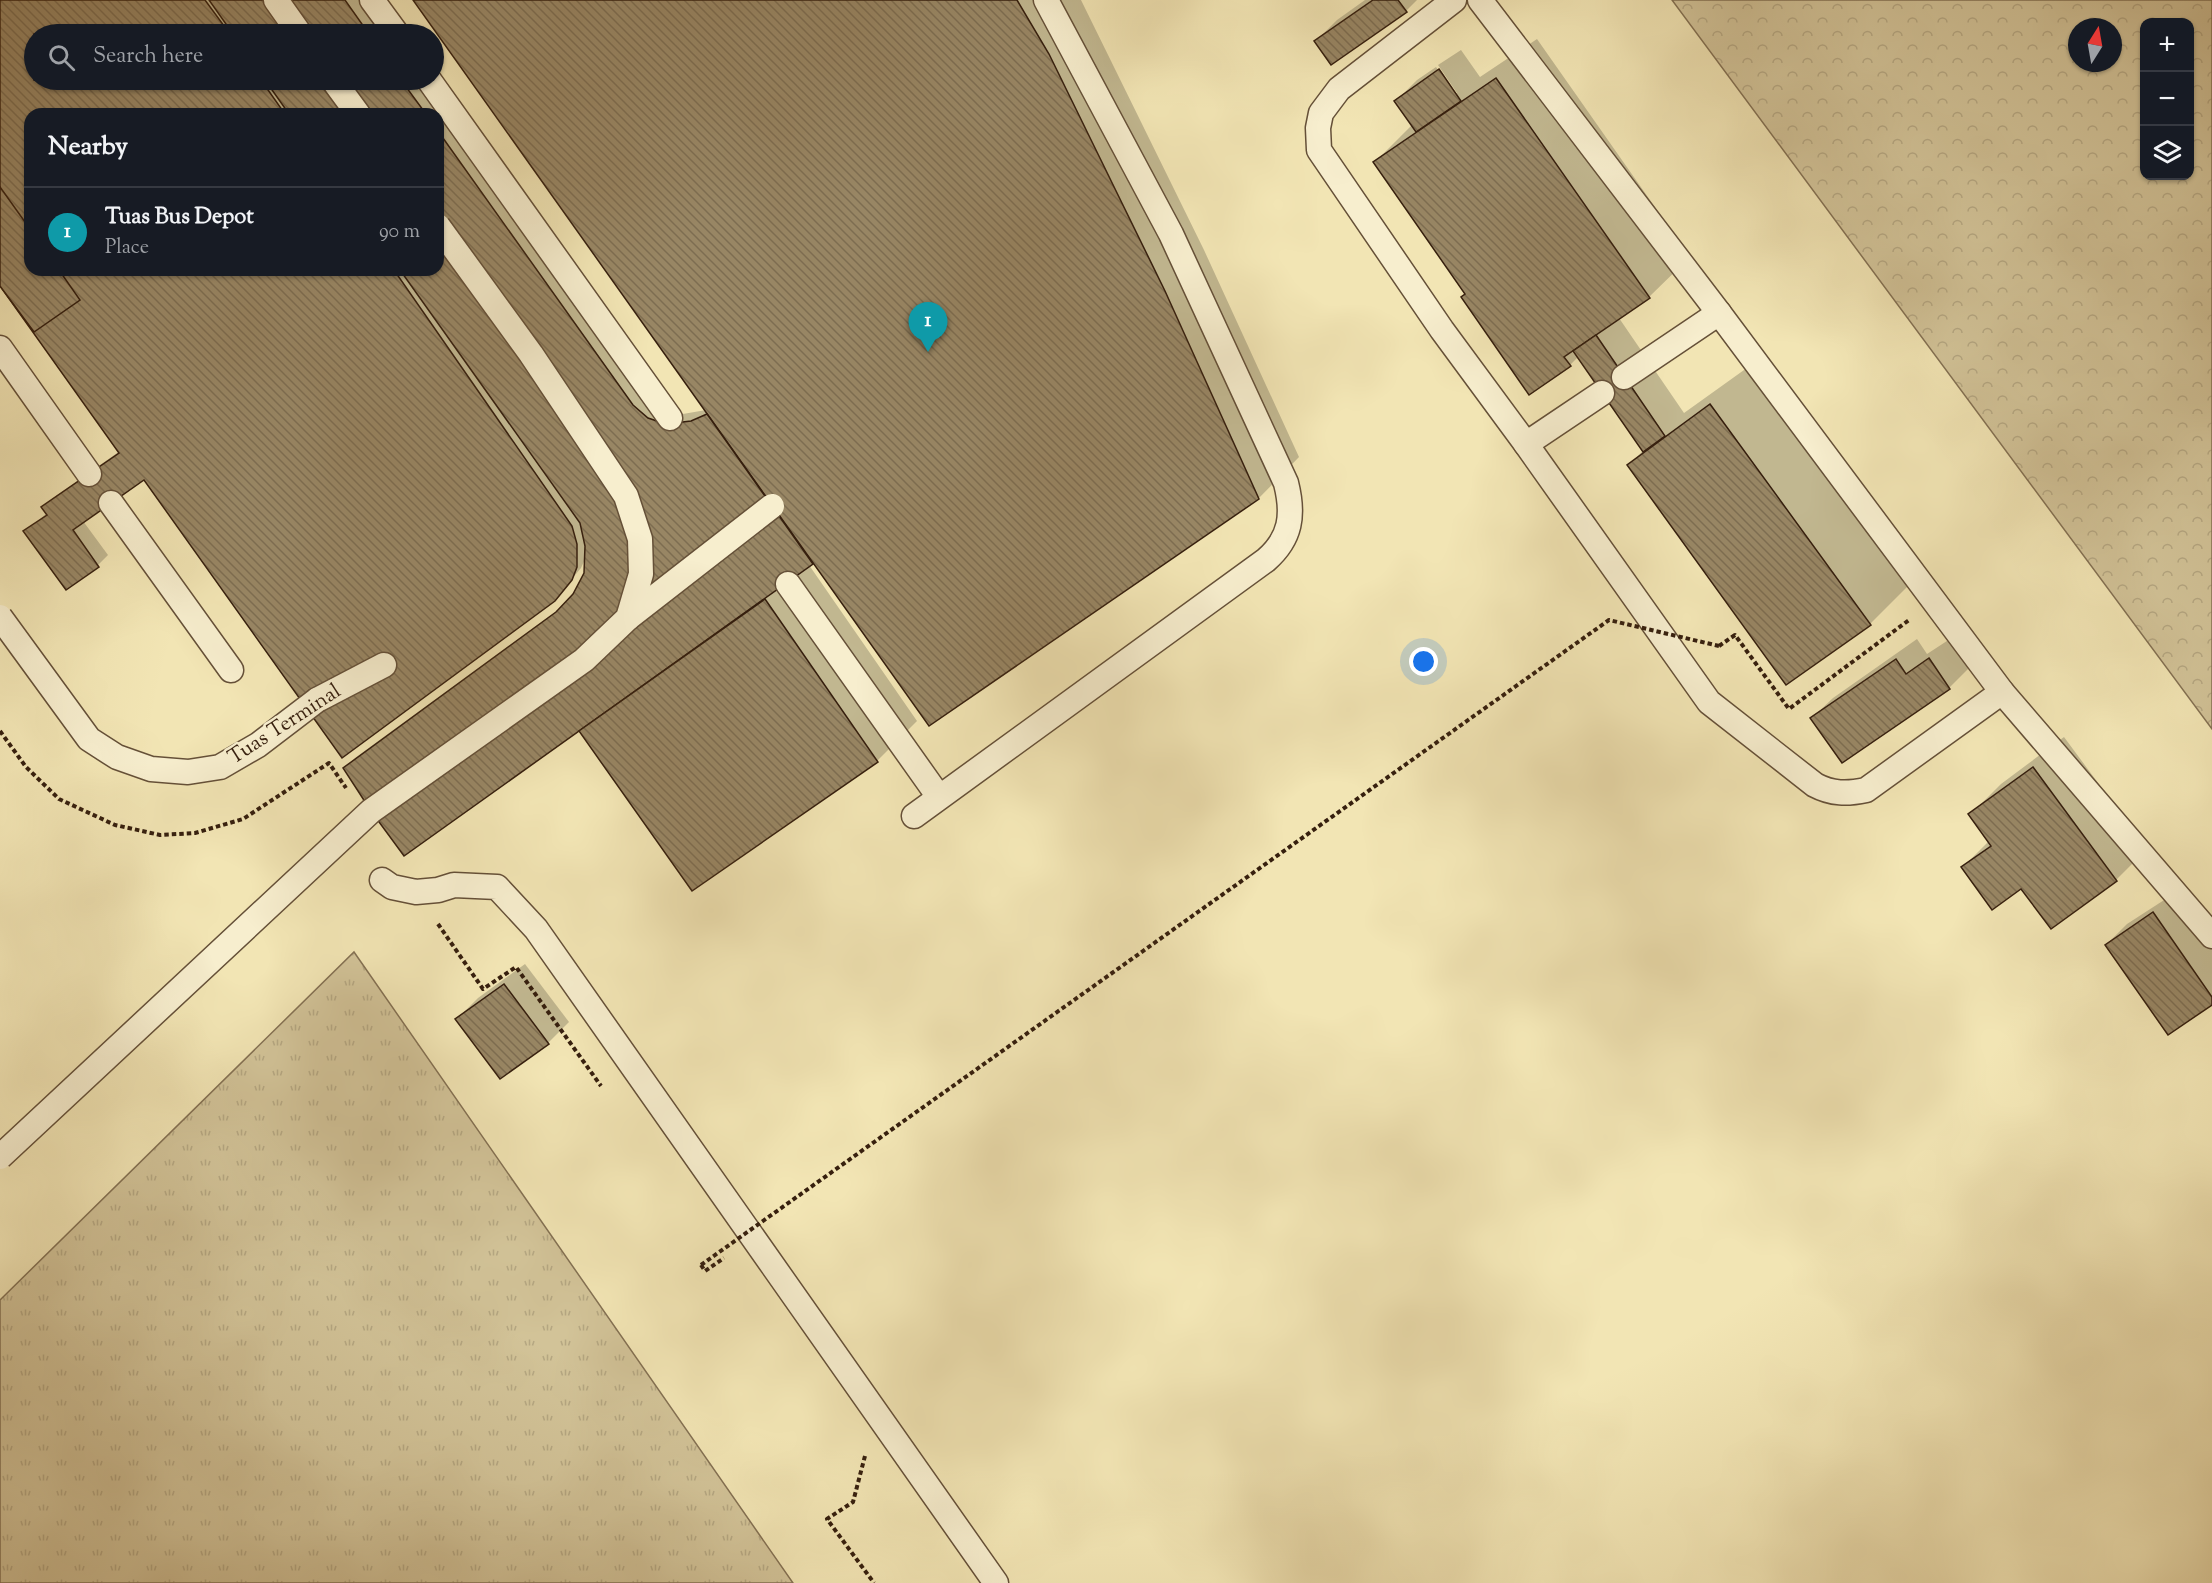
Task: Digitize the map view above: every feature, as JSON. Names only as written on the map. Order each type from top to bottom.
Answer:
[{"type":"lane","points":[[276,0],[293,24]]},
{"type":"lane","points":[[372,0],[390,24]]},
{"type":"lane","points":[[914,816],[1266,560],[1280,548],[1289,525],[1291,503],[1286,483],[1181,255],[1046,0]]},
{"type":"lane","points":[[1454,0],[1339,89],[1321,113],[1318,128],[1319,150],[1442,330],[1527,444],[1709,702],[1815,785],[1827,791],[1849,793],[1866,790],[2002,692]]},
{"type":"lane","points":[[1480,0],[1719,313],[2002,692],[2212,936]]},
{"type":"lane","points":[[340,90],[354,108]]},
{"type":"lane","points":[[436,90],[670,418]]},
{"type":"lane","points":[[444,234],[531,354],[626,496],[640,540],[641,574],[628,618]]},
{"type":"lane","points":[[1624,377],[1719,313]]},
{"type":"lane","points":[[0,348],[89,474]]},
{"type":"lane","points":[[1527,444],[1602,393]]},
{"type":"lane","points":[[111,503],[231,670]]},
{"type":"lane","points":[[0,1157],[371,811],[584,660],[628,618],[772,506]]},
{"type":"lane","points":[[788,584],[939,797]]},
{"type":"lane","name":"Tuas Terminal","points":[[0,617],[89,739],[117,757],[151,769],[188,772],[220,767],[258,745],[317,700],[384,665]]},
{"type":"lane","points":[[382,880],[392,887],[416,892],[438,890],[454,885],[497,887],[536,929],[996,1583]]},
{"type":"path","points":[[724,1258],[705,1271],[701,1265],[1609,620],[1719,646],[1735,635],[1789,709],[1935,601]]},
{"type":"path","points":[[0,731],[26,767],[59,799],[115,825],[160,834],[195,833],[243,819],[329,763],[349,793]]},
{"type":"path","points":[[416,892],[483,989],[516,967],[606,1093]]},
{"type":"path","points":[[717,1248],[731,1267]]},
{"type":"path","points":[[866,1455],[853,1503],[827,1519],[874,1583]]},
{"type":"green space","points":[[1672,0],[2212,0],[2212,729]]},
{"type":"green space","points":[[354,952],[793,1583],[0,1583],[0,1300]]},
{"type":"building","points":[[0,0],[205,0],[223,24],[24,24],[24,90],[268,90],[281,108],[24,108],[24,276],[398,276],[572,526],[577,544],[577,567],[572,580],[555,601],[342,758],[144,480],[73,530],[99,567],[66,590],[23,531],[47,515],[41,507],[119,453],[0,286]]},
{"type":"building","points":[[209,0],[345,0],[362,24],[226,24]]},
{"type":"building","points":[[413,0],[1017,0],[1049,54],[1165,291],[1259,499],[929,726],[444,44],[444,24],[430,24]]},
{"type":"building","points":[[1373,0],[1398,0],[1407,12],[1331,65],[1314,41]]},
{"type":"building","points":[[1439,69],[1461,101],[1416,132],[1394,101]]},
{"type":"building","points":[[1496,78],[1650,298],[1564,357],[1571,366],[1529,395],[1461,297],[1465,294],[1373,162]]},
{"type":"building","points":[[272,90],[408,90],[422,108],[285,108]]},
{"type":"building","points":[[444,139],[633,405],[648,418],[666,424],[691,421],[707,414],[813,564],[404,856],[343,768],[556,612],[573,594],[584,573],[585,546],[580,523],[404,276],[444,276]]},
{"type":"building","points":[[0,187],[24,221],[24,276],[63,276],[80,300],[34,332],[0,286]]},
{"type":"building","points":[[1596,335],[1665,436],[1643,452],[1573,351]]},
{"type":"building","points":[[1710,404],[1871,625],[1786,685],[1627,465]]},
{"type":"building","points":[[765,599],[878,762],[692,891],[579,731]]},
{"type":"building","points":[[1929,658],[1950,689],[1842,763],[1810,718],[1896,659],[1906,674]]},
{"type":"building","points":[[2033,767],[2117,881],[2051,929],[2021,889],[1992,910],[1961,867],[1991,846],[1968,814]]},
{"type":"building","points":[[2153,912],[2212,997],[2212,1005],[2168,1035],[2105,945]]},
{"type":"building","points":[[504,984],[549,1044],[500,1079],[455,1019]]},
{"type":"place","name":"Tuas Bus Depot","points":[[928,352]]}]
